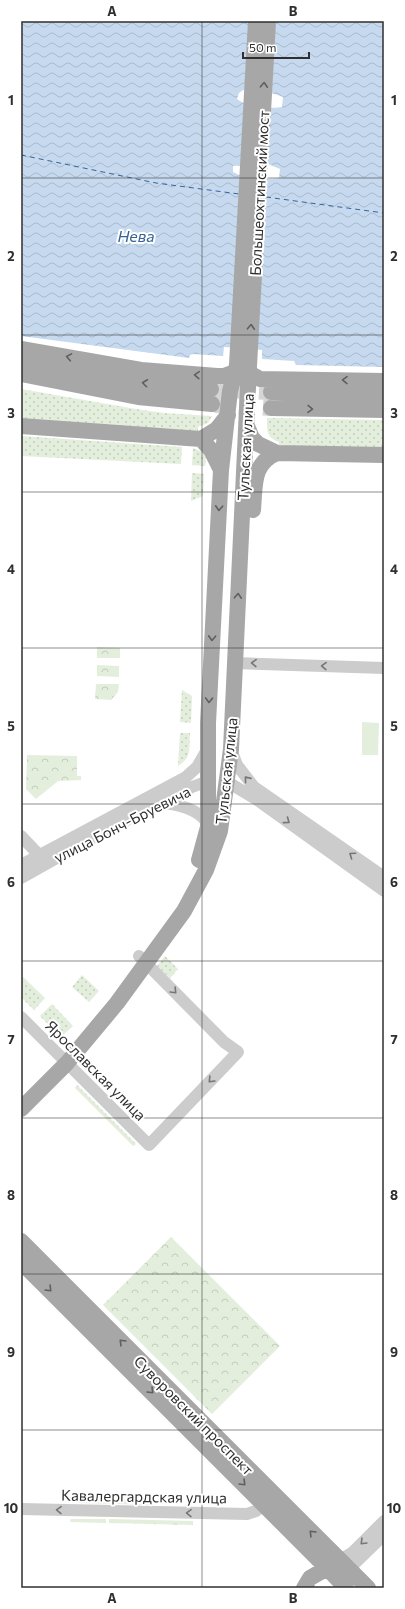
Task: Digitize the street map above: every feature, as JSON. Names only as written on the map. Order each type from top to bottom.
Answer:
[{"type":"main road","name":"Большеохтинский мост","points":[[243,369],[256,21]]},
{"type":"main road","name":"Большеохтинский мост","points":[[243,369],[268,21]]},
{"type":"main road","points":[[21,349],[141,370],[224,376],[243,369],[254,377],[260,379],[384,381]]},
{"type":"main road","points":[[21,361],[140,382],[212,397],[138,397],[26,377]]},
{"type":"main road","name":"Тульская улица","points":[[143,959],[184,892],[198,862],[204,842],[207,823],[209,689],[218,547],[221,470],[230,391],[243,369]]},
{"type":"main road","name":"Тульская улица","points":[[21,1109],[63,1059],[109,997],[184,911],[206,870],[220,831],[231,749],[246,426],[243,369]]},
{"type":"main road","points":[[384,394],[271,400],[384,410]]},
{"type":"main road","points":[[21,426],[201,439],[217,429],[228,416]]},
{"type":"main road","points":[[246,426],[252,438],[258,444],[277,453]]},
{"type":"main road","points":[[201,439],[211,450],[221,470]]},
{"type":"main road","points":[[218,547],[240,553],[251,545],[256,474],[260,464],[267,457],[277,453],[384,455]]},
{"type":"main road","name":"улица Бонч-Бруевича","points":[[208,781],[226,781]]},
{"type":"main road","name":"Тульская улица","points":[[21,1094],[63,1059]]},
{"type":"main road","name":"Суворовский проспект","points":[[21,1241],[339,1573]]},
{"type":"main road","name":"Суворовский проспект","points":[[21,1262],[264,1504],[339,1573],[368,1588]]},
{"type":"main road","points":[[304,1588],[310,1578],[339,1573]]},
{"type":"main road","points":[[316,1588],[318,1585],[339,1573]]},
{"type":"street","points":[[235,663],[384,668]]},
{"type":"street","name":"улица Бонч-Бруевича","points":[[21,865],[186,778],[197,767],[208,748]]},
{"type":"street","points":[[231,749],[237,766],[254,787],[384,877]]},
{"type":"street","name":"улица Бонч-Бруевича","points":[[21,878],[80,844],[192,787],[208,781]]},
{"type":"street","points":[[226,781],[256,799],[384,890]]},
{"type":"street","points":[[161,803],[194,811],[204,816],[207,823]]},
{"type":"street","points":[[21,836],[39,855]]},
{"type":"street","name":"Ярославская улица","points":[[21,1017],[149,1145],[238,1052],[224,1042],[143,959]]},
{"type":"street","name":"Кавалергардская улица","points":[[21,1509],[246,1514],[256,1511],[264,1504]]},
{"type":"street","points":[[339,1573],[353,1552],[384,1521]]},
{"type":"street","points":[[339,1573],[384,1535]]},
{"type":"green space","points":[[21,389],[164,413],[212,416],[208,423],[198,427],[198,433],[21,421]]},
{"type":"green space","points":[[267,418],[384,420],[384,450],[279,448],[279,442],[269,436]]},
{"type":"green space","points":[[21,436],[182,447],[181,464],[21,456]]},
{"type":"green space","points":[[193,448],[203,452],[206,457],[205,466],[192,465]]},
{"type":"green space","points":[[192,473],[204,474],[203,496],[191,501]]},
{"type":"green space","points":[[97,647],[120,648],[120,658],[97,658]]},
{"type":"green space","points":[[97,665],[119,666],[119,677],[97,676]]},
{"type":"green space","points":[[96,684],[119,684],[118,692],[111,700],[95,699]]},
{"type":"green space","points":[[182,690],[192,696],[191,723],[180,722]]},
{"type":"green space","points":[[362,722],[379,723],[378,755],[362,755]]},
{"type":"green space","points":[[180,733],[190,733],[189,752],[186,760],[178,766]]},
{"type":"green space","points":[[27,755],[77,756],[77,776],[81,776],[81,780],[58,781],[36,799],[26,789]]},
{"type":"green space","points":[[165,956],[178,969],[170,978],[157,966]]},
{"type":"green space","points":[[21,975],[45,998],[34,1010],[21,997]]},
{"type":"green space","points":[[82,975],[99,991],[89,1002],[72,987]]},
{"type":"green space","points":[[52,1004],[73,1026],[61,1037],[40,1016]]},
{"type":"green space","points":[[77,1085],[136,1144],[133,1146],[75,1088]]},
{"type":"green space","points":[[171,1237],[280,1346],[212,1414],[103,1305]]},
{"type":"green space","points":[[76,1498],[155,1500],[154,1505],[76,1503]]},
{"type":"green space","points":[[71,1519],[106,1519],[106,1523],[70,1522]]},
{"type":"green space","points":[[109,1519],[193,1521],[193,1525],[109,1523]]},
{"type":"water","name":"Нева","points":[[21,21],[384,21],[384,367],[296,365],[294,361],[262,359],[262,350],[224,347],[223,356],[193,354],[190,355],[189,358],[21,336]],"holes":[[[243,90],[275,94],[283,97],[282,107],[259,107],[242,102],[237,99],[239,93]],[[268,164],[280,169],[279,178],[255,178],[243,176],[233,172],[233,166]]]},
{"type":"ferry route","points":[[21,155],[156,183],[239,194]]},
{"type":"ferry route","points":[[266,197],[384,213]]},
{"type":"tunnel","points":[[211,389],[271,392]]},
{"type":"tunnel","points":[[215,405],[271,408]]}]
